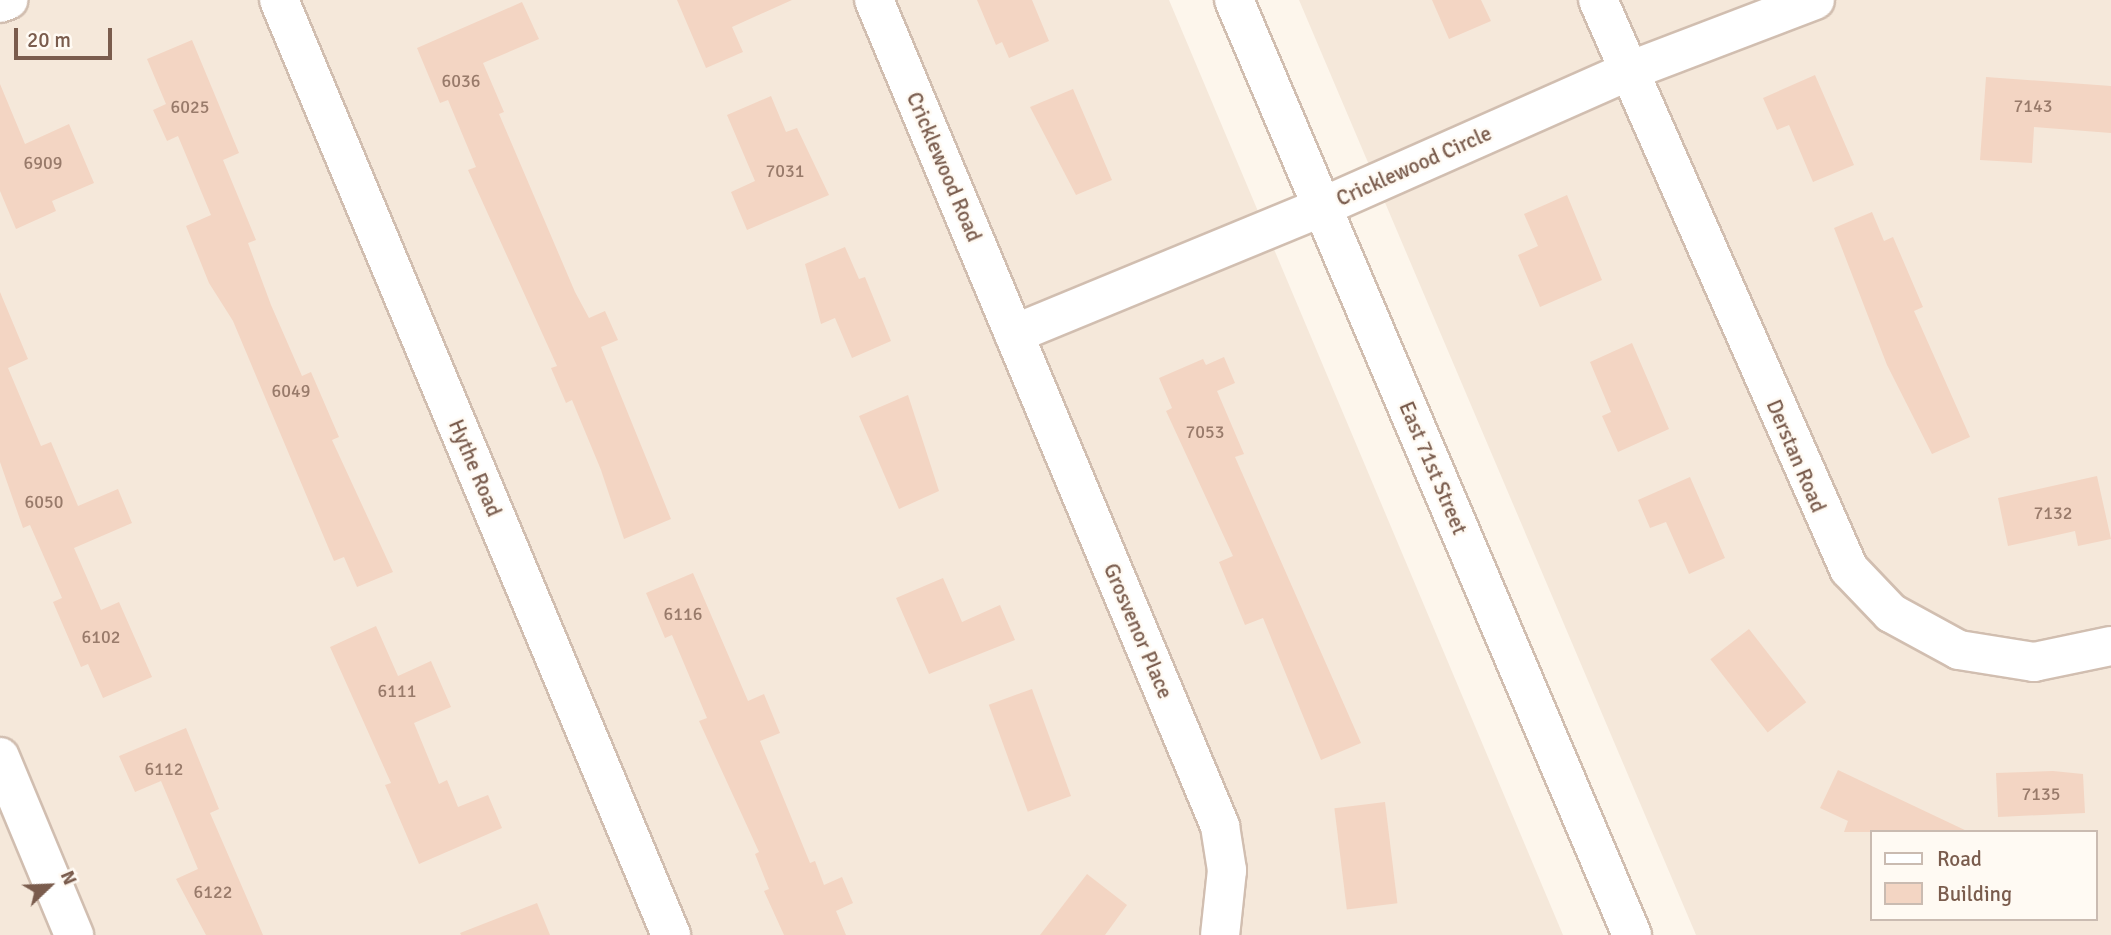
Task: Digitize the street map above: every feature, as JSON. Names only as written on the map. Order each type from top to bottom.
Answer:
[{"type":"street","points":[[0,3],[8,0]]},
{"type":"street","name":"Hythe Road","points":[[279,0],[671,935]]},
{"type":"street","name":"Cricklewood Road","points":[[874,0],[1014,334]]},
{"type":"street","name":"East 71st Street","points":[[1234,0],[1632,935]]},
{"type":"street","name":"Derstan Road","points":[[1598,0],[1849,569],[1891,613],[1959,650],[2034,662],[2111,646]]},
{"type":"street","name":"Cricklewood Circle","points":[[1014,334],[1322,207],[1629,71],[1815,0]]},
{"type":"street","name":"Grosvenor Place","points":[[1014,334],[1220,826],[1227,870],[1220,935]]},
{"type":"street","points":[[0,757],[74,935]]},
{"type":"shaded area","points":[[0,0],[1169,0],[1563,935],[0,935]]},
{"type":"shaded area","points":[[1299,0],[2111,0],[2111,935],[1696,935]]},
{"type":"building","points":[[677,0],[792,0],[732,27],[743,52],[706,68]]},
{"type":"building","points":[[977,0],[1032,0],[1049,41],[1009,58],[1002,42],[996,45]]},
{"type":"building","points":[[1432,0],[1481,0],[1491,21],[1449,39]]},
{"type":"building","points":[[522,2],[539,39],[483,63],[504,112],[499,114],[575,292],[589,318],[605,311],[618,340],[601,347],[671,519],[624,539],[601,470],[572,400],[566,403],[551,368],[557,366],[468,170],[476,167],[448,100],[440,103],[417,48]]},
{"type":"building","points":[[192,40],[239,153],[223,160],[256,240],[248,243],[271,305],[302,376],[311,372],[339,437],[332,440],[393,572],[357,587],[344,557],[334,561],[233,321],[209,283],[186,226],[211,215],[178,136],[167,141],[153,110],[166,104],[147,59]]},
{"type":"building","points":[[1815,75],[1854,165],[1813,182],[1789,125],[1777,130],[1763,98]]},
{"type":"building","points":[[1986,77],[2111,86],[2111,133],[2034,127],[2032,163],[1980,160]]},
{"type":"building","points":[[0,84],[25,144],[69,124],[94,183],[52,201],[56,211],[16,229],[0,191]]},
{"type":"building","points":[[1073,89],[1112,180],[1076,195],[1030,107]]},
{"type":"building","points":[[771,96],[786,132],[797,128],[829,195],[747,230],[731,192],[755,181],[727,115]]},
{"type":"building","points":[[1567,195],[1602,280],[1540,307],[1518,255],[1538,246],[1524,214]]},
{"type":"building","points":[[1872,212],[1884,241],[1893,237],[1923,307],[1914,311],[1970,437],[1932,454],[1887,365],[1834,228]]},
{"type":"building","points":[[845,247],[859,279],[865,277],[891,341],[852,358],[835,318],[821,324],[805,264]]},
{"type":"building","points":[[0,292],[28,359],[8,368],[41,446],[51,442],[78,506],[118,489],[132,523],[74,548],[101,610],[119,602],[152,677],[103,698],[88,664],[81,667],[53,602],[62,598],[30,525],[23,528],[0,462]]},
{"type":"building","points":[[1632,343],[1669,429],[1618,452],[1602,416],[1611,412],[1590,362]]},
{"type":"building","points":[[1224,357],[1235,383],[1217,391],[1244,454],[1235,457],[1361,743],[1321,760],[1263,618],[1245,625],[1219,562],[1233,556],[1166,411],[1172,408],[1159,378],[1203,359],[1206,365]]},
{"type":"building","points":[[908,395],[939,491],[899,509],[859,416]]},
{"type":"building","points":[[2097,476],[2111,539],[2078,546],[2075,531],[2008,546],[1998,498]]},
{"type":"building","points":[[1690,477],[1725,558],[1689,574],[1666,522],[1650,528],[1638,500]]},
{"type":"building","points":[[693,573],[748,701],[764,694],[780,733],[760,741],[810,863],[815,861],[824,885],[842,877],[853,903],[836,911],[846,935],[784,935],[764,891],[769,889],[755,854],[759,852],[699,721],[707,718],[672,635],[665,638],[646,593]]},
{"type":"building","points":[[943,578],[962,622],[1000,605],[1015,640],[929,674],[896,598]]},
{"type":"building","points":[[376,626],[398,676],[431,661],[451,707],[414,723],[439,784],[447,780],[458,807],[488,795],[502,828],[419,864],[385,785],[391,783],[330,647]]},
{"type":"building","points":[[1749,629],[1806,702],[1768,732],[1710,659]]},
{"type":"building","points":[[1032,689],[1071,796],[1028,812],[989,705]]},
{"type":"building","points":[[186,728],[219,809],[210,813],[263,935],[206,935],[176,879],[198,869],[161,781],[135,792],[119,756]]},
{"type":"building","points":[[1838,770],[1965,830],[1844,832],[1848,821],[1820,808]]},
{"type":"building","points":[[2053,771],[2083,774],[2085,813],[1998,817],[1996,773]]},
{"type":"building","points":[[1385,802],[1397,903],[1347,909],[1334,808]]},
{"type":"building","points":[[1087,874],[1127,905],[1105,935],[1040,935]]},
{"type":"building","points":[[537,903],[550,935],[460,933]]}]
